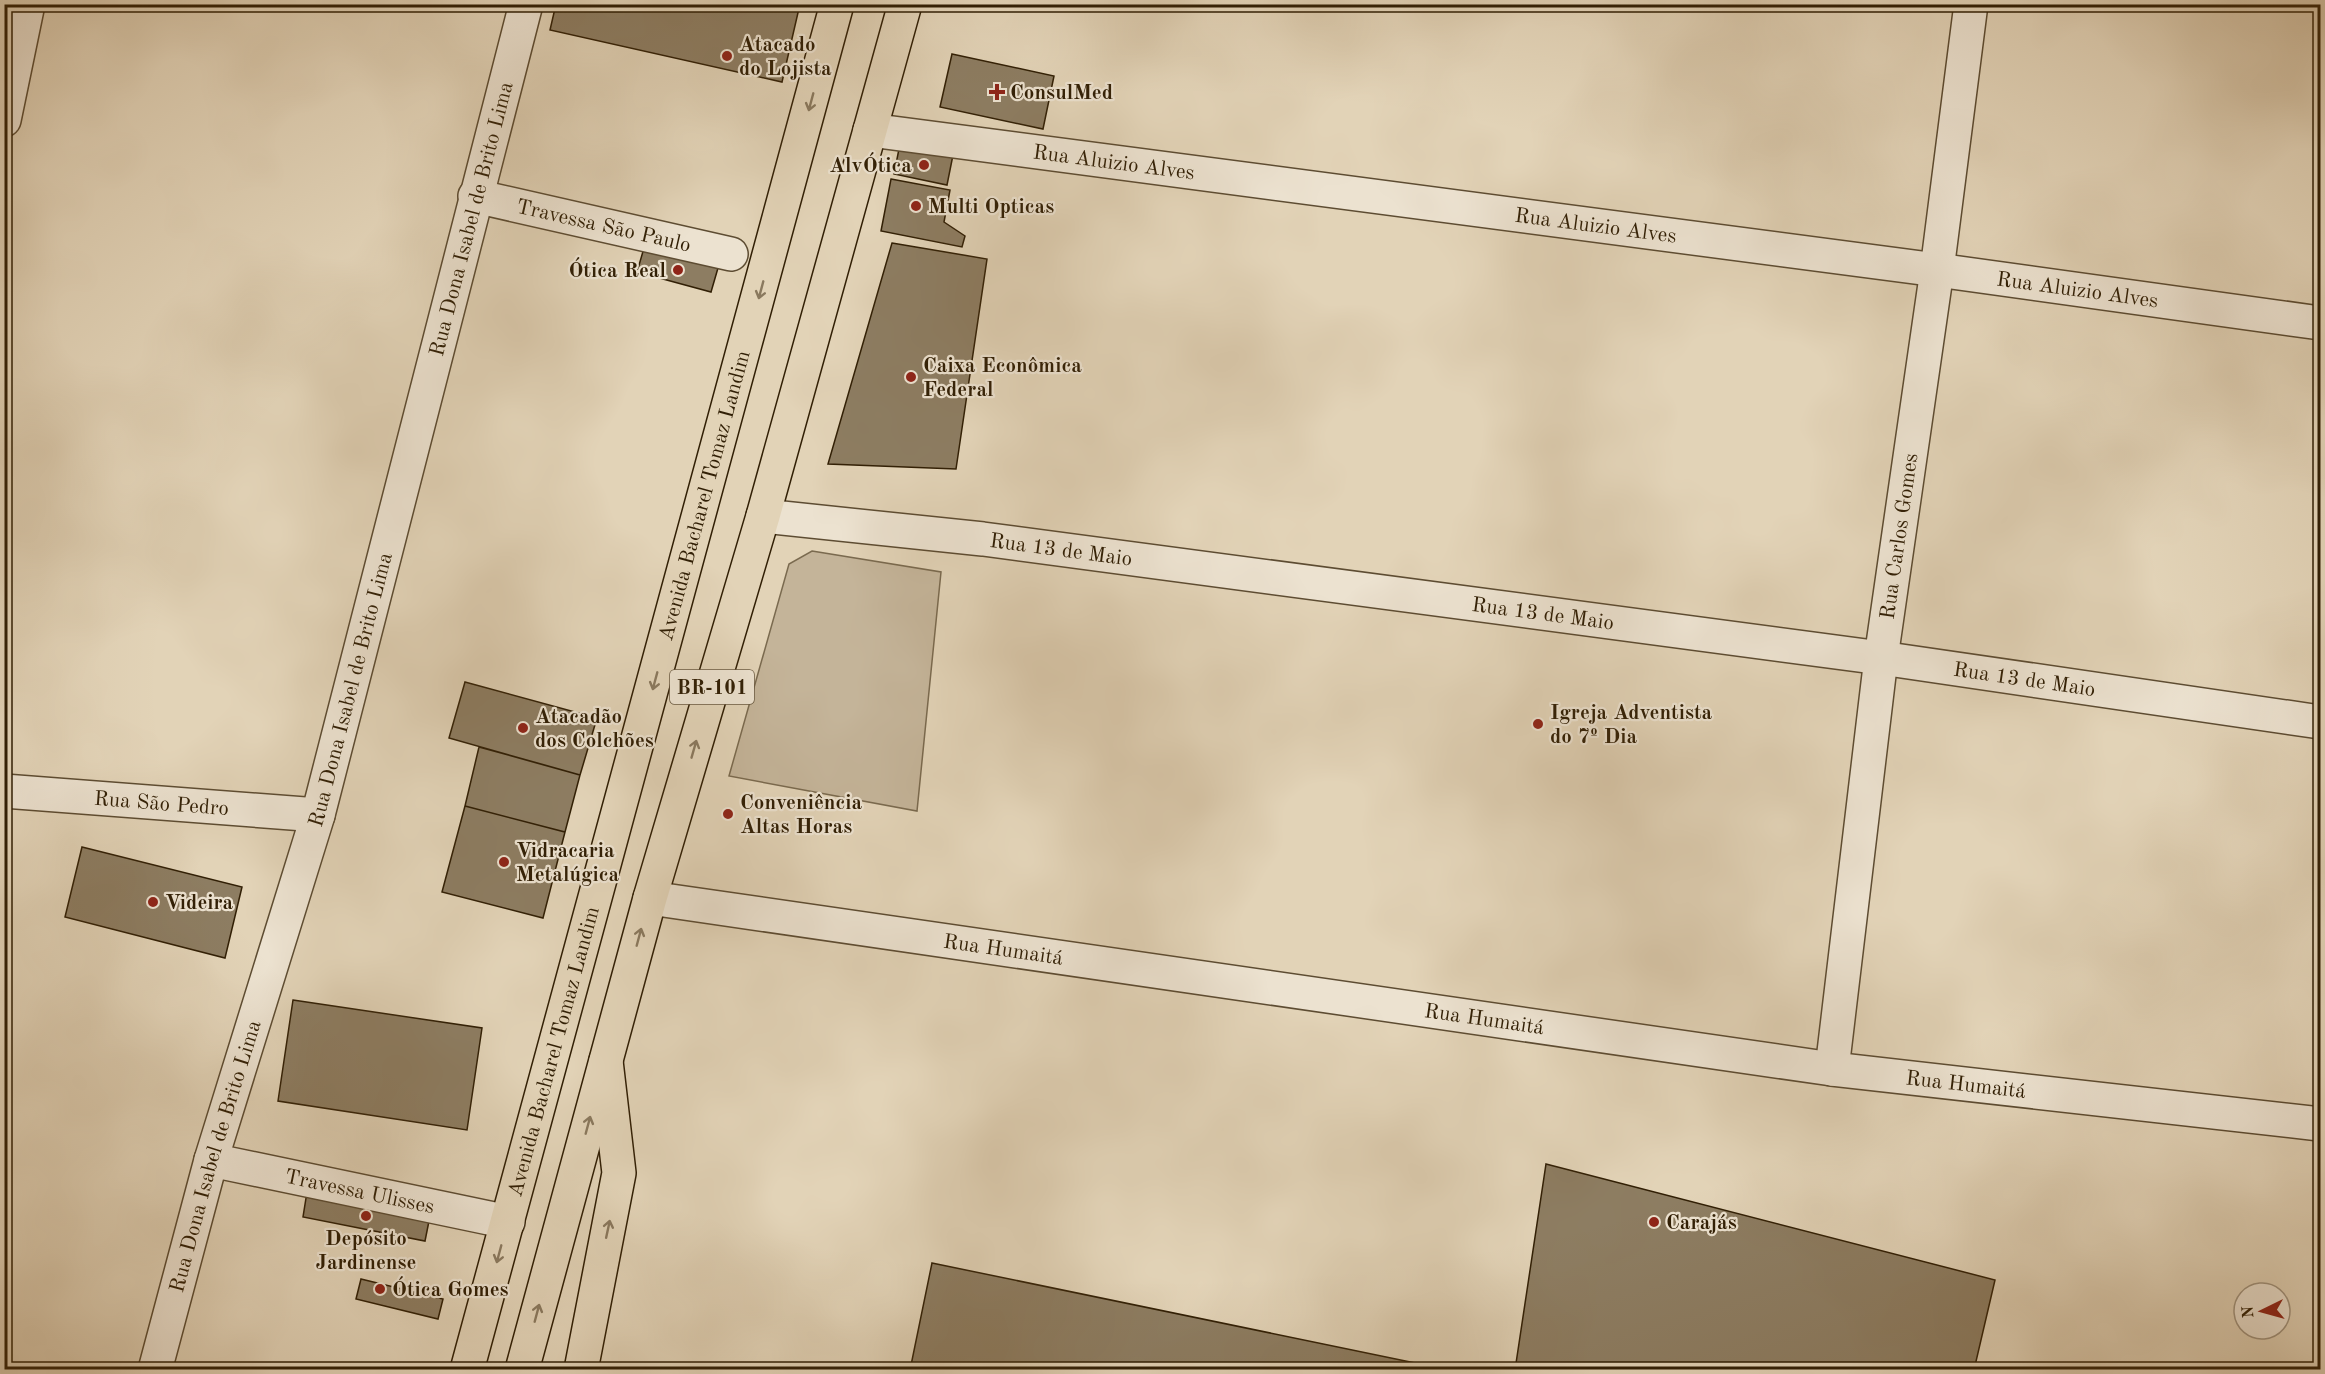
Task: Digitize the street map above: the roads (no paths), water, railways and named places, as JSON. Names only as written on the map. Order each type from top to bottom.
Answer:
[{"type":"main road","name":"Avenida Bacharel Tomaz Landim","points":[[467,1370],[837,4]]},
{"type":"main road","name":"BR-101","points":[[522,1370],[650,898],[763,516],[905,4]]},
{"type":"main road","points":[[580,1370],[619,1173],[606,1059]]},
{"type":"street","points":[[4,120],[28,4]]},
{"type":"street","name":"Rua Dona Isabel de Brito Lima","points":[[155,1370],[212,1160],[318,815],[526,4]]},
{"type":"street","name":"Rua Carlos Gomes","points":[[1832,1069],[1881,658],[1937,270],[1971,4]]},
{"type":"street","name":"Rua Aluizio Alves","points":[[870,130],[1937,270],[2320,323]]},
{"type":"street","name":"Travessa São Paulo","points":[[475,196],[731,254]]},
{"type":"street","name":"Rua 13 de Maio","points":[[763,516],[983,539],[1881,658],[2320,722]]},
{"type":"street","name":"Rua São Pedro","points":[[4,791],[318,815]]},
{"type":"street","name":"Rua Humaitá","points":[[650,898],[1832,1069],[2320,1124]]},
{"type":"street","name":"Travessa Ulisses","points":[[212,1160],[508,1222]]},
{"type":"place","name":"Atacado do Lojista","points":[[727,56]]},
{"type":"place","name":"ConsulMed","points":[[997,92]]},
{"type":"place","name":"AlvÓtica","points":[[924,165]]},
{"type":"place","name":"Multi Opticas","points":[[916,206]]},
{"type":"place","name":"Ótica Real","points":[[678,270]]},
{"type":"place","name":"Caixa Econômica Federal","points":[[911,377]]},
{"type":"place","name":"Igreja Adventista do 7º Dia","points":[[1538,724]]},
{"type":"place","name":"Atacadão dos Colchões","points":[[523,728]]},
{"type":"place","name":"Conveniência Altas Horas","points":[[728,814]]},
{"type":"place","name":"Vidracaria Metalúgica","points":[[504,862]]},
{"type":"place","name":"Videira","points":[[153,902]]},
{"type":"place","name":"Depósito Jardinense","points":[[366,1216]]},
{"type":"place","name":"Carajás","points":[[1654,1222]]},
{"type":"place","name":"Ótica Gomes","points":[[380,1289]]}]
